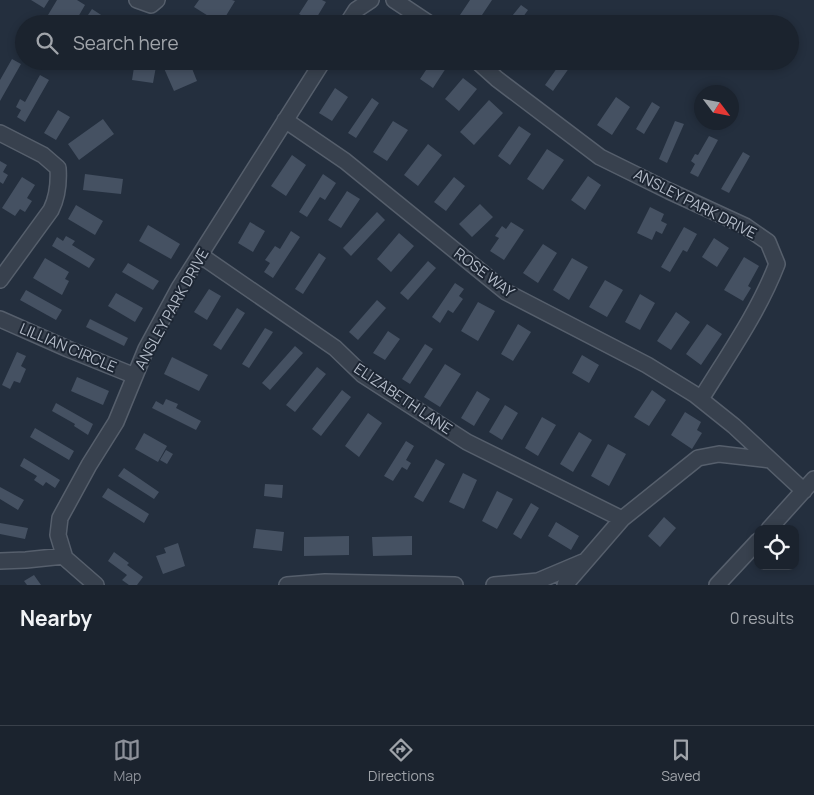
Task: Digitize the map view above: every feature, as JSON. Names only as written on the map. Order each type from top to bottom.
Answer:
[{"type":"street","points":[[137,0],[152,5],[157,0]]},
{"type":"street","points":[[353,15],[356,10],[371,0]]},
{"type":"street","points":[[394,0],[416,15]]},
{"type":"street","name":"ANSLEY PARK DRIVE","points":[[64,556],[58,534],[60,518],[89,465],[116,422],[146,349],[179,288],[317,70]]},
{"type":"street","name":"ANSLEY PARK DRIVE","points":[[488,70],[600,156],[669,191],[745,226],[768,242],[777,264],[770,281],[752,317],[701,399]]},
{"type":"street","name":"ROSE WAY","points":[[285,120],[344,161],[506,292],[646,365],[701,399],[734,426],[804,492]]},
{"type":"street","points":[[0,133],[51,161],[58,168],[59,182],[56,200],[51,210],[0,280]]},
{"type":"street","name":"ELIZABETH LANE","points":[[200,255],[335,348],[363,375],[467,442],[622,519]]},
{"type":"street","name":"LILLIAN CIRCLE","points":[[0,319],[135,376]]},
{"type":"street","points":[[565,585],[622,519],[698,458],[719,454],[770,460]]},
{"type":"street","points":[[773,525],[814,479]]},
{"type":"street","points":[[717,585],[754,545]]},
{"type":"street","points":[[0,561],[64,556],[96,585]]},
{"type":"street","points":[[494,585],[538,581],[586,561]]},
{"type":"street","points":[[287,585],[325,582],[455,585]]},
{"type":"building","points":[[31,0],[49,0],[44,8]]},
{"type":"building","points":[[57,0],[77,0],[85,5],[79,15],[48,15]]},
{"type":"building","points":[[199,0],[235,1],[226,15],[207,15],[194,7]]},
{"type":"building","points":[[308,0],[322,0],[326,2],[318,15],[299,14]]},
{"type":"building","points":[[470,0],[492,0],[482,15],[460,15]]},
{"type":"building","points":[[521,5],[528,10],[524,15],[513,15]]},
{"type":"building","points":[[92,9],[101,15],[88,15]]},
{"type":"building","points":[[12,59],[15,61],[15,70],[18,70],[0,101],[0,80]]},
{"type":"building","points":[[134,70],[155,70],[153,83],[132,80]]},
{"type":"building","points":[[165,70],[193,70],[197,81],[174,91]]},
{"type":"building","points":[[426,70],[445,70],[433,88],[420,79]]},
{"type":"building","points":[[556,70],[568,70],[553,91],[545,85]]},
{"type":"building","points":[[40,75],[49,80],[25,122],[17,117],[21,110],[16,107],[20,99],[25,102]]},
{"type":"building","points":[[463,78],[477,89],[459,111],[445,99]]},
{"type":"building","points":[[335,88],[348,97],[332,121],[319,113]]},
{"type":"building","points":[[616,97],[630,107],[612,135],[597,125]]},
{"type":"building","points":[[372,98],[379,103],[356,138],[348,133]]},
{"type":"building","points":[[489,100],[503,113],[474,145],[460,132]]},
{"type":"building","points":[[652,102],[660,107],[644,134],[636,129]]},
{"type":"building","points":[[58,110],[70,117],[56,140],[44,133]]},
{"type":"building","points":[[103,119],[114,134],[79,160],[68,144]]},
{"type":"building","points":[[393,121],[408,130],[387,161],[373,152]]},
{"type":"building","points":[[675,121],[684,124],[667,163],[659,159]]},
{"type":"building","points":[[519,126],[531,134],[510,165],[498,156]]},
{"type":"building","points":[[709,136],[718,140],[698,177],[690,173],[695,164],[691,161],[695,154],[698,155]]},
{"type":"building","points":[[428,144],[442,155],[418,186],[404,175]]},
{"type":"building","points":[[547,149],[564,160],[543,190],[527,179]]},
{"type":"building","points":[[743,152],[750,156],[729,193],[721,189]]},
{"type":"building","points":[[292,155],[306,165],[286,196],[271,186]]},
{"type":"building","points":[[0,161],[7,165],[3,172],[8,175],[3,184],[0,182]]},
{"type":"building","points":[[85,174],[123,179],[121,194],[83,190]]},
{"type":"building","points":[[323,174],[336,183],[325,200],[320,197],[307,217],[299,212]]},
{"type":"building","points":[[588,176],[601,185],[585,210],[571,200]]},
{"type":"building","points":[[22,177],[35,185],[27,198],[32,201],[25,212],[20,209],[15,216],[2,208]]},
{"type":"building","points":[[454,177],[465,186],[446,211],[434,202]]},
{"type":"building","points":[[347,191],[360,199],[341,228],[328,220]]},
{"type":"building","points":[[480,204],[493,217],[472,237],[459,224]]},
{"type":"building","points":[[76,205],[103,221],[95,235],[68,219]]},
{"type":"building","points":[[650,207],[664,214],[661,221],[667,224],[662,234],[656,231],[652,240],[637,233]]},
{"type":"building","points":[[377,212],[385,220],[351,256],[343,248]]},
{"type":"building","points":[[250,222],[265,231],[253,252],[238,243]]},
{"type":"building","points":[[511,222],[524,230],[504,260],[490,251],[499,238],[495,236],[502,226],[506,229]]},
{"type":"building","points":[[148,225],[180,244],[171,259],[139,241]]},
{"type":"building","points":[[684,227],[697,234],[687,252],[683,250],[670,272],[661,267]]},
{"type":"building","points":[[291,231],[300,237],[273,278],[264,272],[270,263],[265,260],[275,246],[280,249]]},
{"type":"building","points":[[399,233],[414,246],[391,272],[377,259]]},
{"type":"building","points":[[66,236],[75,241],[72,245],[95,259],[89,268],[52,246],[57,237],[63,241]]},
{"type":"building","points":[[714,238],[729,248],[717,267],[702,257]]},
{"type":"building","points":[[543,244],[557,253],[538,283],[523,273]]},
{"type":"building","points":[[319,253],[326,258],[303,294],[295,289]]},
{"type":"building","points":[[744,257],[759,266],[748,286],[751,288],[743,301],[724,290]]},
{"type":"building","points":[[45,258],[69,272],[65,279],[69,281],[62,295],[33,278]]},
{"type":"building","points":[[572,258],[588,267],[569,300],[553,290]]},
{"type":"building","points":[[428,261],[436,268],[408,300],[400,293]]},
{"type":"building","points":[[128,263],[159,281],[153,290],[122,272]]},
{"type":"building","points":[[605,280],[623,290],[607,317],[589,307]]},
{"type":"building","points":[[455,283],[464,289],[459,296],[463,299],[453,313],[448,310],[440,323],[432,317]]},
{"type":"building","points":[[209,289],[221,296],[207,320],[194,312]]},
{"type":"building","points":[[26,290],[62,310],[56,320],[20,300]]},
{"type":"building","points":[[116,293],[143,308],[135,322],[108,306]]},
{"type":"building","points":[[640,294],[655,303],[640,330],[625,322]]},
{"type":"building","points":[[377,300],[386,308],[358,340],[349,332]]},
{"type":"building","points":[[478,302],[495,311],[478,341],[461,331]]},
{"type":"building","points":[[237,308],[245,313],[221,350],[213,345]]},
{"type":"building","points":[[676,312],[690,322],[671,350],[657,341]]},
{"type":"building","points":[[90,319],[128,338],[124,346],[86,327]]},
{"type":"building","points":[[518,324],[531,332],[513,361],[501,354]]},
{"type":"building","points":[[707,324],[722,334],[701,365],[686,354]]},
{"type":"building","points":[[265,328],[273,332],[249,368],[242,364]]},
{"type":"building","points":[[388,331],[400,339],[385,360],[373,353]]},
{"type":"building","points":[[425,344],[433,349],[410,384],[402,379]]},
{"type":"building","points":[[295,346],[303,353],[270,390],[262,383]]},
{"type":"building","points":[[17,352],[26,356],[21,366],[26,369],[20,383],[14,381],[10,389],[2,385]]},
{"type":"building","points":[[582,355],[599,365],[589,383],[572,373]]},
{"type":"building","points":[[172,357],[208,375],[199,391],[164,374]]},
{"type":"building","points":[[445,364],[461,374],[440,407],[424,397]]},
{"type":"building","points":[[317,367],[326,374],[295,412],[286,405]]},
{"type":"building","points":[[77,377],[109,391],[103,405],[71,391]]},
{"type":"building","points":[[342,390],[351,397],[321,436],[312,429]]},
{"type":"building","points":[[652,390],[666,400],[649,426],[634,417]]},
{"type":"building","points":[[477,391],[490,399],[474,426],[461,418]]},
{"type":"building","points":[[166,399],[178,404],[176,408],[201,421],[196,430],[152,408],[156,401],[163,405]]},
{"type":"building","points":[[56,403],[93,424],[88,435],[74,426],[75,424],[52,411]]},
{"type":"building","points":[[505,405],[518,413],[502,440],[489,432]]},
{"type":"building","points":[[685,412],[701,422],[697,430],[702,433],[692,449],[671,435]]},
{"type":"building","points":[[368,413],[382,423],[359,457],[345,446]]},
{"type":"building","points":[[542,417],[556,425],[538,456],[525,448]]},
{"type":"building","points":[[35,428],[74,451],[69,460],[30,437]]},
{"type":"building","points":[[579,432],[592,440],[573,472],[560,464]]},
{"type":"building","points":[[144,433],[167,446],[158,462],[135,449]]},
{"type":"building","points":[[406,441],[414,446],[406,460],[411,463],[407,470],[402,467],[393,481],[384,476]]},
{"type":"building","points":[[608,444],[626,454],[609,486],[591,476]]},
{"type":"building","points":[[166,450],[173,454],[167,464],[160,460]]},
{"type":"building","points":[[24,458],[60,480],[55,488],[46,482],[43,486],[34,480],[37,476],[20,466]]},
{"type":"building","points":[[436,459],[445,464],[423,502],[414,497]]},
{"type":"building","points":[[124,468],[159,492],[154,499],[118,476]]},
{"type":"building","points":[[463,473],[477,480],[464,509],[449,502]]},
{"type":"building","points":[[265,484],[283,485],[282,498],[264,496]]},
{"type":"building","points":[[0,487],[24,500],[18,510],[0,499]]},
{"type":"building","points":[[108,488],[149,514],[144,523],[102,497]]},
{"type":"building","points":[[497,491],[513,499],[497,529],[482,521]]},
{"type":"building","points":[[531,503],[539,508],[521,539],[513,534]]},
{"type":"building","points":[[664,517],[676,528],[660,547],[648,536]]},
{"type":"building","points":[[556,522],[579,536],[571,550],[548,536]]},
{"type":"building","points":[[0,523],[28,528],[25,539],[0,534]]},
{"type":"building","points":[[256,529],[284,532],[282,551],[253,548]]},
{"type":"building","points":[[349,536],[349,555],[304,556],[304,537]]},
{"type":"building","points":[[412,536],[412,555],[373,556],[372,537]]},
{"type":"building","points":[[178,543],[185,566],[163,574],[156,556],[166,553],[164,548]]},
{"type":"building","points":[[114,552],[143,577],[137,585],[129,585],[122,580],[127,575],[108,561]]},
{"type":"building","points":[[34,575],[41,585],[27,585],[24,581]]}]
